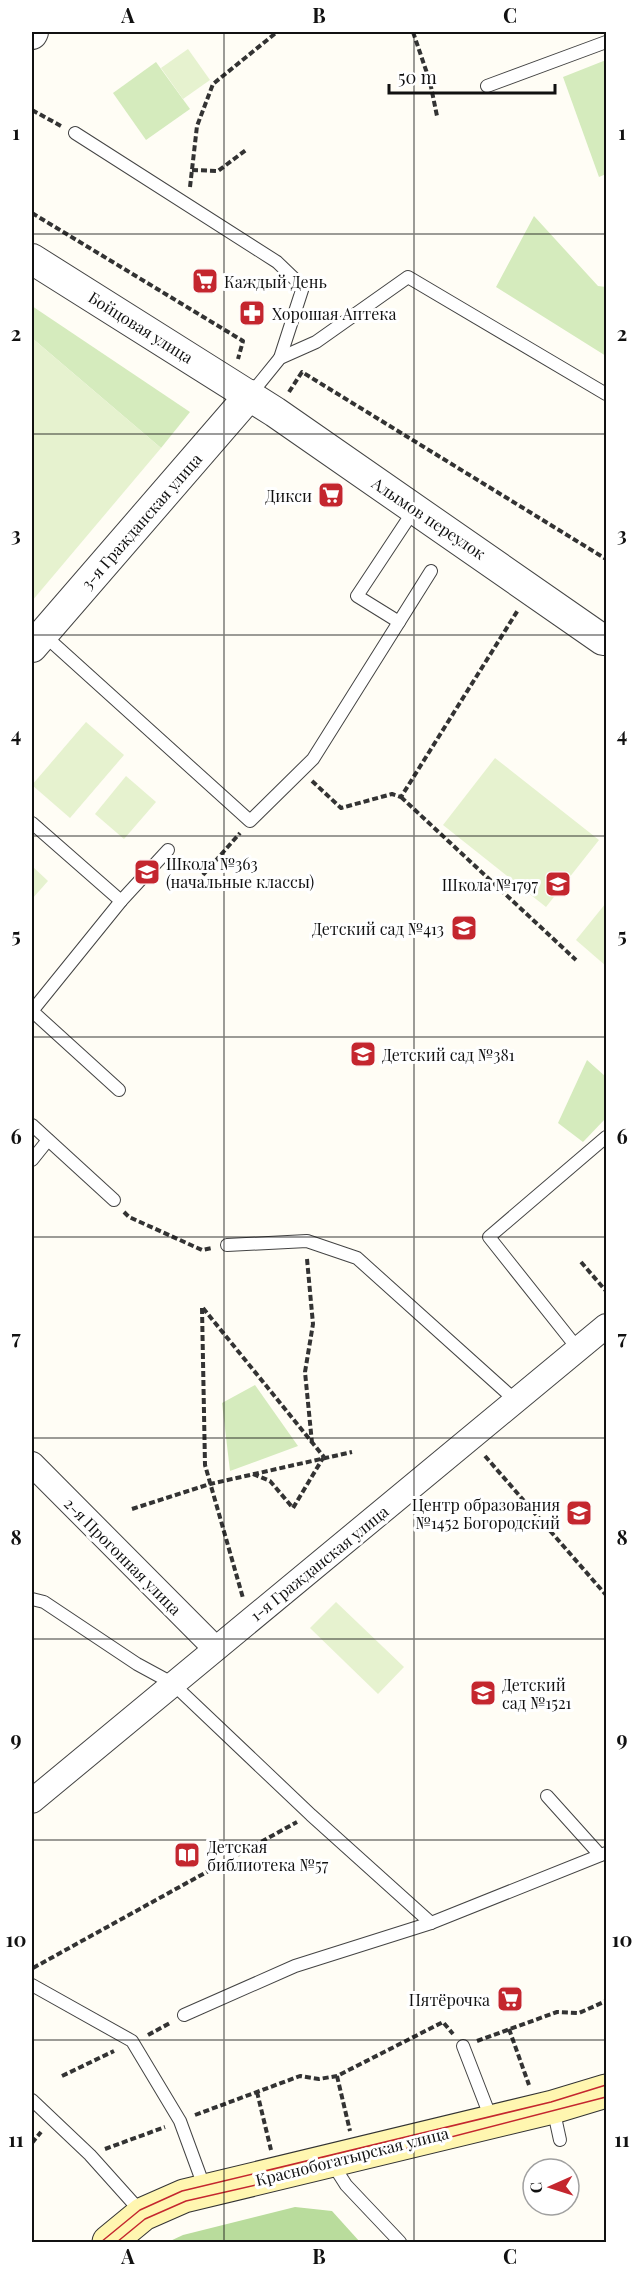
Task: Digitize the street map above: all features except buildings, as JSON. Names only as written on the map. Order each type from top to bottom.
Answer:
[{"type":"main road","name":"Краснобогатырская улица","points":[[109,2242],[143,2214],[184,2196],[492,2122],[542,2098],[606,2091]]},
{"type":"street","points":[[32,34],[47,32]]},
{"type":"street","name":"Бойцовая улица","points":[[32,259],[250,395]]},
{"type":"street","name":"Алымов переулок","points":[[250,395],[605,640]]},
{"type":"street","name":"3-я Гражданская улица","points":[[37,640],[250,395]]},
{"type":"street","name":"1-я Гражданская улица","points":[[32,1801],[606,1326]]},
{"type":"street","name":"2-я Прогонная улица","points":[[32,1464],[215,1648]]},
{"type":"lane","points":[[487,86],[606,42]]},
{"type":"lane","points":[[75,133],[277,262],[303,287],[280,358],[250,395]]},
{"type":"lane","points":[[280,358],[316,342],[408,277],[606,394]]},
{"type":"lane","points":[[399,622],[357,596],[414,509]]},
{"type":"lane","points":[[37,640],[250,821],[312,759],[431,571]]},
{"type":"lane","points":[[32,823],[121,901]]},
{"type":"lane","points":[[119,1090],[32,1011],[121,901],[168,850]]},
{"type":"lane","points":[[32,1125],[114,1200]]},
{"type":"lane","points":[[578,1349],[489,1237],[606,1137]]},
{"type":"lane","points":[[32,1160],[48,1140]]},
{"type":"lane","points":[[227,1245],[307,1241],[357,1258],[515,1401]]},
{"type":"lane","points":[[32,1599],[44,1602],[137,1664],[172,1683],[311,1815],[431,1923]]},
{"type":"lane","points":[[184,2015],[295,1966],[431,1923],[603,1854],[547,1796]]},
{"type":"lane","points":[[32,1985],[132,2042],[180,2121],[205,2191]]},
{"type":"lane","points":[[463,2046],[492,2122]]},
{"type":"lane","points":[[542,2098],[560,2140]]},
{"type":"lane","points":[[32,2100],[90,2155],[143,2214]]},
{"type":"lane","points":[[332,2162],[346,2185],[400,2242]]},
{"type":"path","points":[[188,206],[197,126],[213,84],[277,32]]},
{"type":"path","points":[[413,32],[430,82],[437,116]]},
{"type":"path","points":[[32,110],[75,133]]},
{"type":"path","points":[[192,170],[218,171],[246,150]]},
{"type":"path","points":[[32,213],[243,341],[237,360]]},
{"type":"path","points":[[287,395],[302,372],[606,559]]},
{"type":"path","points":[[401,797],[521,605]]},
{"type":"path","points":[[302,771],[341,808],[392,794],[401,797],[576,960]]},
{"type":"path","points":[[203,875],[250,821]]},
{"type":"path","points":[[129,1217],[202,1250],[227,1245]]},
{"type":"path","points":[[307,1241],[313,1324],[305,1372],[312,1443]]},
{"type":"path","points":[[580,1262],[606,1291]]},
{"type":"path","points":[[244,1601],[205,1465],[202,1308],[324,1457]]},
{"type":"path","points":[[490,1447],[484,1456],[606,1595]]},
{"type":"path","points":[[132,1509],[210,1484],[352,1452]]},
{"type":"path","points":[[254,1474],[270,1481],[293,1508],[324,1457]]},
{"type":"path","points":[[32,1968],[311,1815]]},
{"type":"path","points":[[90,2155],[300,2076],[319,2079],[337,2076],[443,2022],[463,2046],[557,2012],[579,2013],[606,2001]]},
{"type":"path","points":[[509,2030],[542,2098]]},
{"type":"path","points":[[337,2076],[350,2131]]},
{"type":"path","points":[[256,2092],[271,2150]]},
{"type":"green space","points":[[188,49],[210,80],[183,99],[161,68]]},
{"type":"green space","points":[[606,60],[606,174],[599,177],[563,77]]},
{"type":"green space","points":[[156,62],[190,109],[146,140],[113,93]]},
{"type":"green space","points":[[534,216],[598,286],[606,287],[606,356],[496,287]]},
{"type":"green space","points":[[32,306],[190,412],[161,448],[32,338]]},
{"type":"green space","points":[[32,338],[161,448],[32,601]]},
{"type":"green space","points":[[86,722],[124,755],[70,818],[32,785]]},
{"type":"green space","points":[[495,758],[599,840],[546,907],[443,825]]},
{"type":"green space","points":[[126,776],[156,802],[124,839],[95,814]]},
{"type":"green space","points":[[32,866],[48,881],[32,899]]},
{"type":"green space","points":[[606,903],[606,966],[576,940]]},
{"type":"green space","points":[[587,1060],[606,1077],[606,1118],[583,1142],[558,1123]]},
{"type":"green space","points":[[255,1385],[298,1446],[230,1471],[222,1403]]},
{"type":"green space","points":[[336,1602],[404,1667],[378,1694],[310,1628]]},
{"type":"green space","points":[[295,2207],[332,2211],[360,2242],[168,2242],[183,2235]]},
{"type":"tram line","points":[[101,2242],[140,2210],[182,2191],[551,2102],[606,2085]]},
{"type":"tram line","points":[[117,2242],[145,2219],[186,2201],[335,2167],[606,2097]]},
{"type":"place","name":"Каждый День","points":[[205,281]]},
{"type":"place","name":"Хорошая Аптека","points":[[252,313]]},
{"type":"place","name":"Дикси","points":[[331,495]]},
{"type":"place","name":"Школа №363 (начальные классы)","points":[[147,872]]},
{"type":"place","name":"Школа №1797","points":[[558,884]]},
{"type":"place","name":"Детский сад №413","points":[[464,928]]},
{"type":"place","name":"Детский сад №381","points":[[363,1054]]},
{"type":"place","name":"Центр образования №1452 Богородский","points":[[579,1513]]},
{"type":"place","name":"Детский сад №1521","points":[[483,1693]]},
{"type":"place","name":"Детская библиотека №57","points":[[187,1855]]},
{"type":"place","name":"Пятёрочка","points":[[510,1999]]}]
